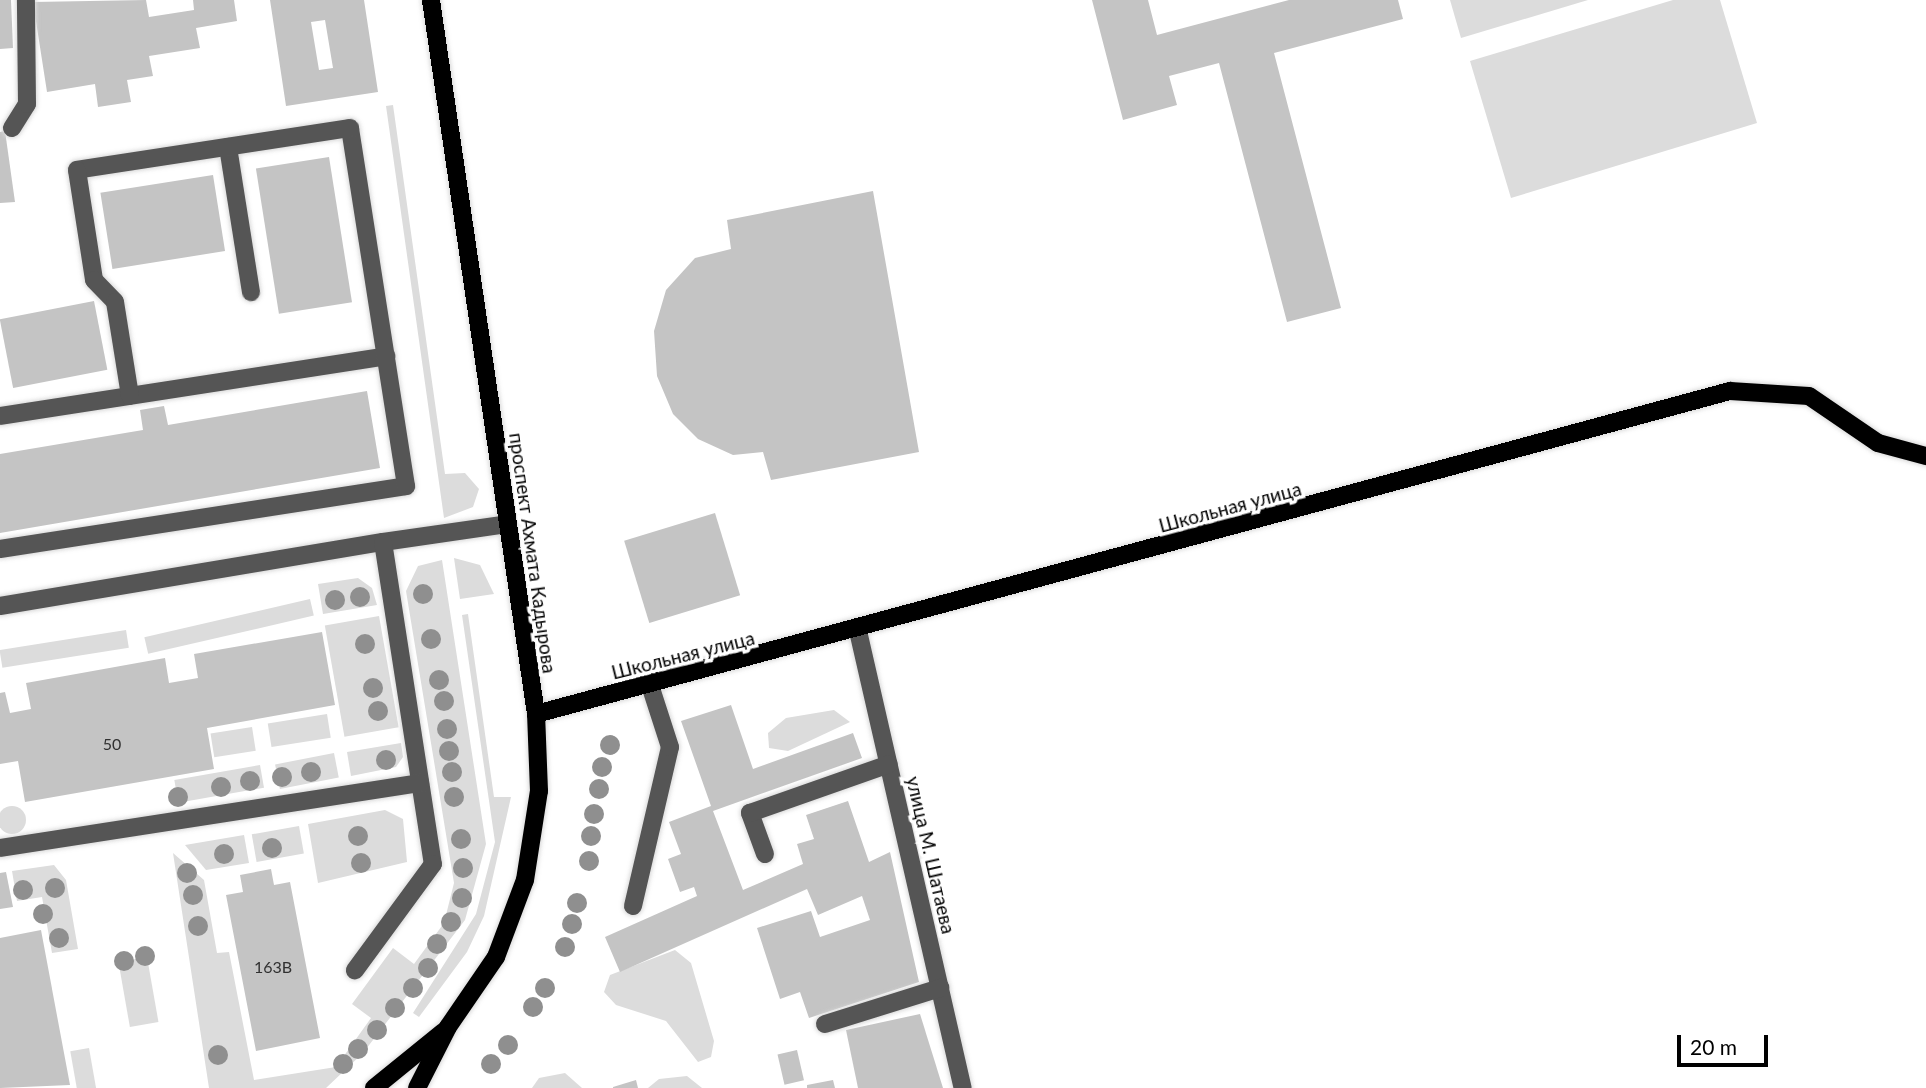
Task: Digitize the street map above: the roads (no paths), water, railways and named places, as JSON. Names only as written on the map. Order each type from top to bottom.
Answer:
[{"type":"main road","name":"проспект Ахмата Кадырова","points":[[417,1088],[448,1027],[496,957],[525,880],[539,791],[536,714],[430,0]]},
{"type":"main road","name":"Школьная улица","points":[[536,714],[858,631],[1730,391],[1809,396],[1878,443],[1926,456]]},
{"type":"main road","points":[[374,1088],[448,1027]]},
{"type":"street","points":[[12,128],[27,104],[26,0]]},
{"type":"street","points":[[0,549],[406,486],[350,128],[77,170],[94,280],[115,302],[130,396]]},
{"type":"street","points":[[228,147],[251,292]]},
{"type":"street","points":[[0,416],[386,356]]},
{"type":"street","points":[[0,606],[383,542],[508,524]]},
{"type":"street","points":[[355,970],[433,864],[383,542]]},
{"type":"street","name":"улица М. Шатаева","points":[[858,631],[963,1088]]},
{"type":"street","points":[[634,906],[670,747],[650,685]]},
{"type":"street","points":[[765,854],[750,813],[889,764]]},
{"type":"street","points":[[0,848],[420,783]]},
{"type":"street","points":[[825,1024],[940,988]]}]
